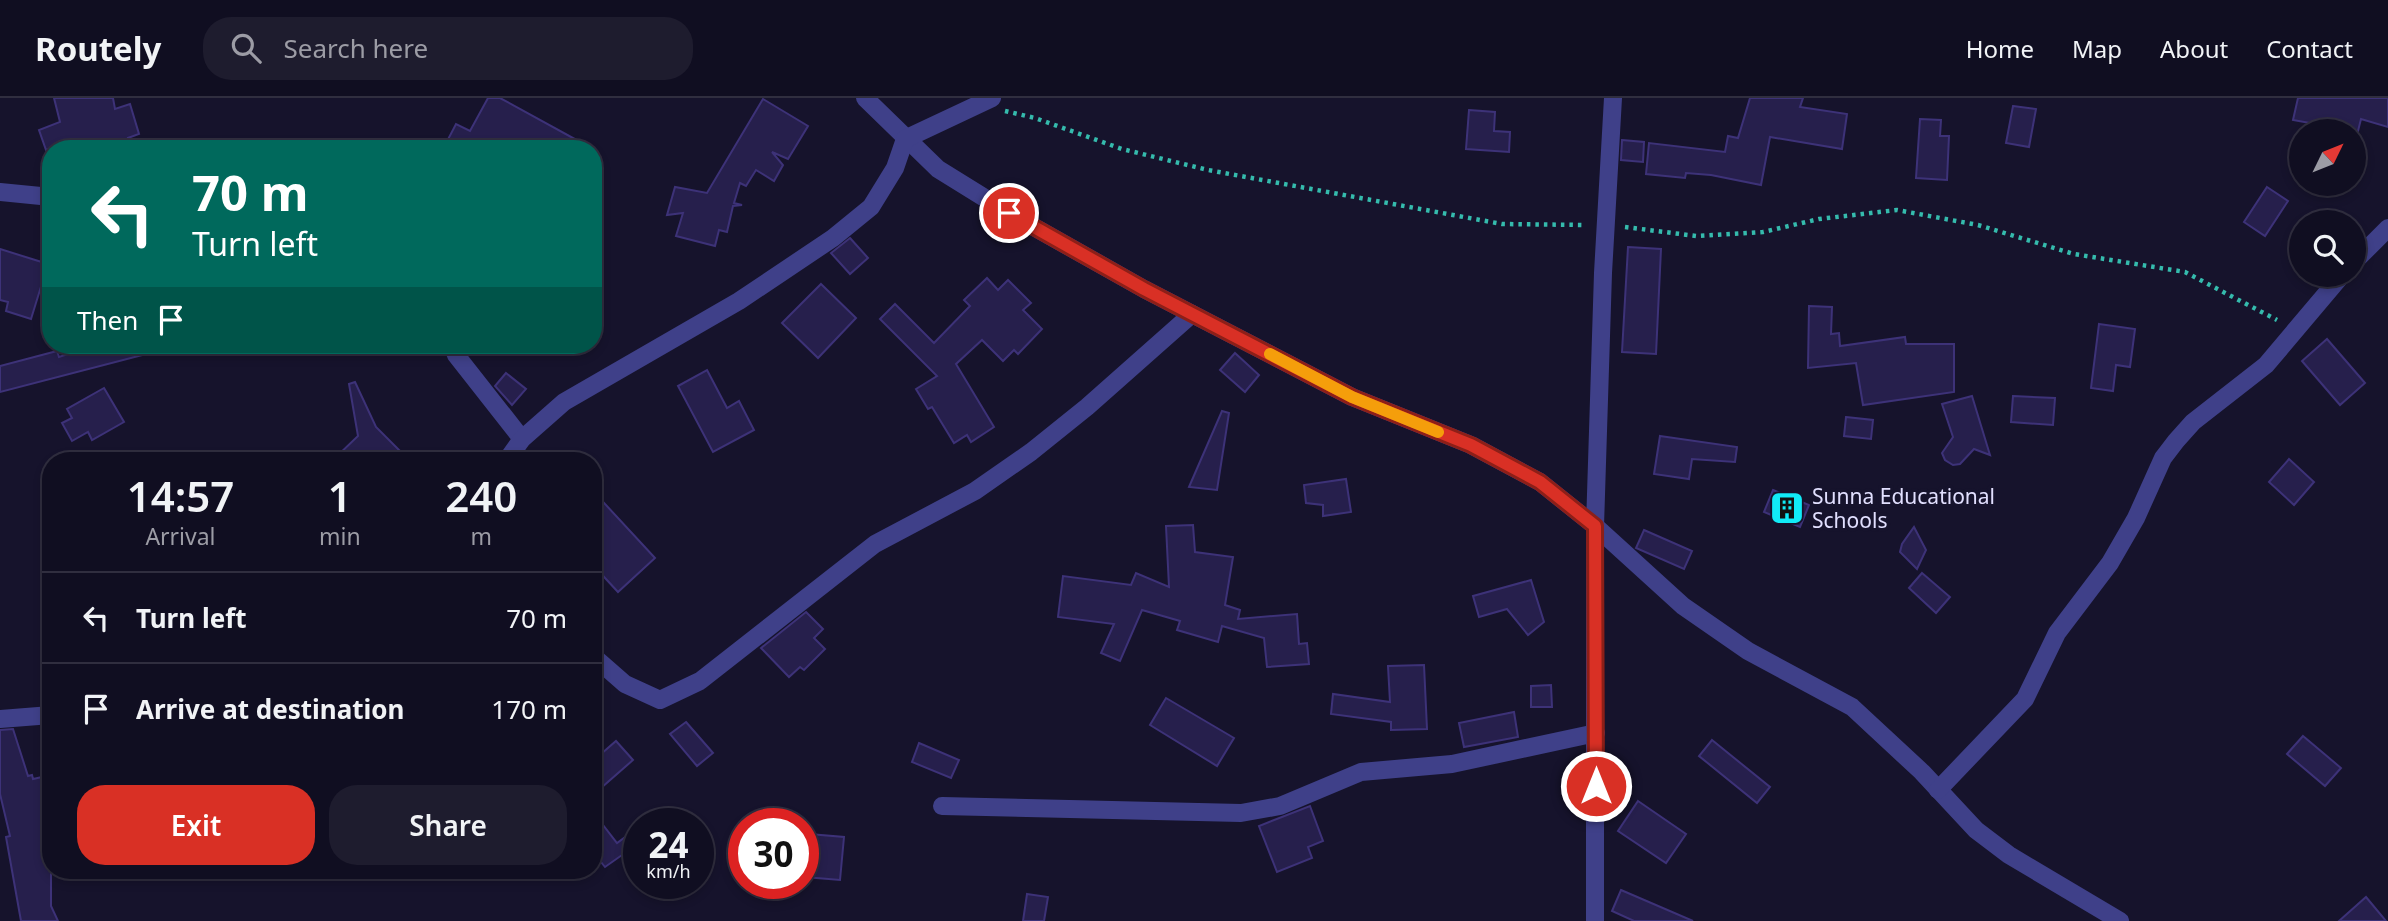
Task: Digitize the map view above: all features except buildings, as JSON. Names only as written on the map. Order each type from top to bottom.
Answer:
[{"type":"street","points":[[865,98],[938,169],[985,198],[1192,314],[1352,397],[1471,445],[1528,475],[1595,526],[1683,606],[1748,651],[1852,707],[1976,830],[2009,855],[2120,921]]},
{"type":"street","points":[[1595,921],[1595,526],[1613,98]]},
{"type":"street","points":[[513,452],[522,439],[565,402],[739,301],[833,238],[871,207],[895,168],[905,139],[987,102]]},
{"type":"street","points":[[0,192],[42,196]]},
{"type":"street","points":[[2366,250],[2388,228]]},
{"type":"street","points":[[1938,790],[2025,699],[2057,633],[2110,563],[2136,518],[2163,458],[2176,441],[2193,422],[2266,365],[2332,287]]},
{"type":"street","points":[[602,664],[625,684],[660,700],[700,681],[875,544],[975,491],[1031,453],[1192,314]]},
{"type":"street","points":[[456,354],[522,439]]},
{"type":"street","points":[[0,719],[42,716]]},
{"type":"street","points":[[942,806],[1241,813],[1280,806],[1361,772],[1452,764],[1596,733]]},
{"type":"path","points":[[987,102],[1122,149],[1208,170],[1502,224],[1606,225],[1696,236],[1763,232],[1819,219],[1897,210],[1978,225],[2074,254],[2185,272],[2296,330]]},
{"type":"slow traffic","points":[[1270,354],[1352,397],[1438,432]]},
{"type":"place","name":"Sunna Educational Schools","points":[[1787,508]]},
{"type":"route","points":[[1009,213],[1144,289],[1352,397],[1471,445],[1540,482],[1595,526],[1596,786]]}]
